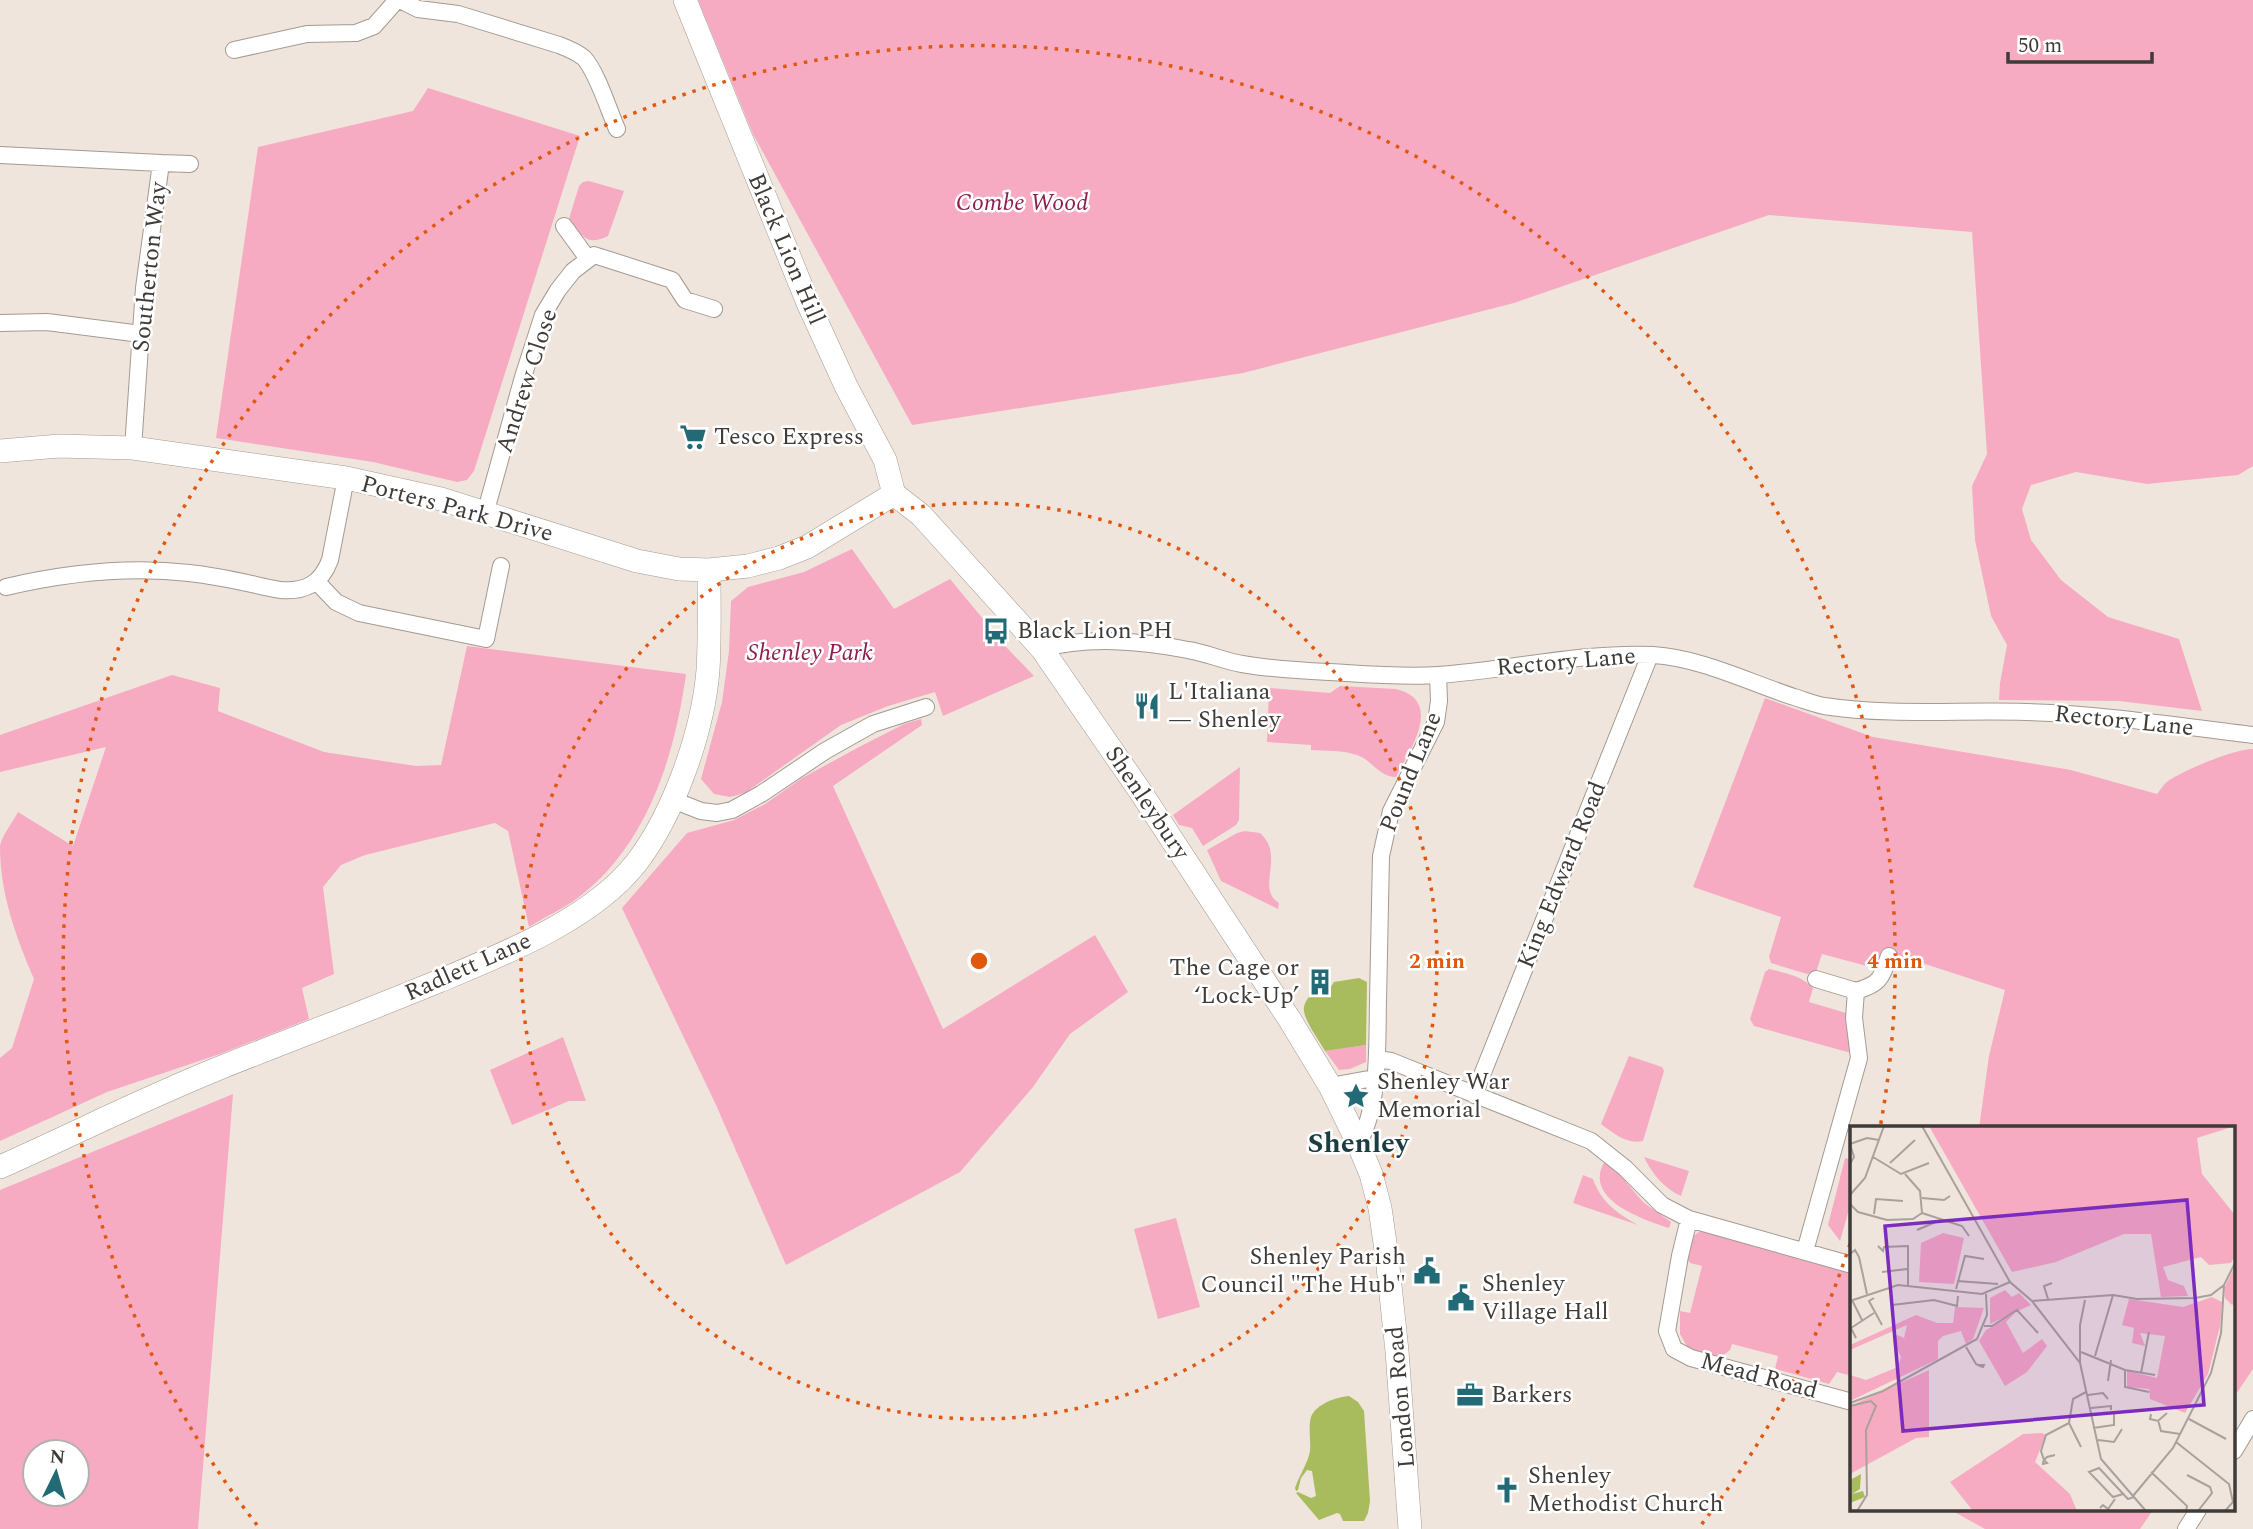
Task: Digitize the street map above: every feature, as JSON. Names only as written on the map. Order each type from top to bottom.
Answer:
[{"type":"street","points":[[234,50],[307,34],[356,33],[374,26],[399,0],[418,9],[458,14],[573,51],[584,59],[592,72],[617,129]]},
{"type":"street","name":"Black Lion Hill","points":[[685,0],[808,303],[846,386],[886,460],[894,494]]},
{"type":"street","name":"Southerton Way","points":[[0,155],[161,163],[144,288],[133,448]]},
{"type":"street","points":[[161,163],[190,164]]},
{"type":"street","points":[[564,226],[588,259],[594,255],[672,280],[685,300],[714,309]]},
{"type":"street","name":"Andrew Close","points":[[485,514],[543,316],[558,290],[573,271],[588,259]]},
{"type":"street","points":[[0,323],[47,322],[141,334]]},
{"type":"street","name":"Porters Park Drive","points":[[0,451],[59,446],[133,448],[345,478],[441,499],[637,561],[679,569],[709,570],[748,566],[779,558],[807,547],[894,494]]},
{"type":"street","points":[[6,587],[47,577],[154,570],[191,573],[294,591],[307,588],[317,582],[330,560],[345,478]]},
{"type":"street","name":"Shenleybury","points":[[894,494],[921,515],[1042,649],[1148,802],[1271,990],[1330,1086],[1358,1143]]},
{"type":"street","points":[[317,582],[336,602],[359,613],[387,621],[486,639],[501,566]]},
{"type":"street","name":"Radlett Lane","points":[[0,1167],[219,1068],[385,1004],[525,944],[608,893],[636,863],[661,827],[699,722],[708,673],[709,570]]},
{"type":"street","name":"Rectory Lane","points":[[1042,649],[1060,643],[1085,641],[1152,645],[1191,650],[1237,663],[1269,668],[1391,676],[1438,675],[1584,656],[1650,655],[1671,657],[1714,669],[1821,705],[1878,711],[2030,712],[2116,718],[2253,735]]},
{"type":"street","name":"King Edward Road","points":[[1474,1095],[1650,655]]},
{"type":"street","name":"Pound Lane","points":[[1358,1143],[1365,1132],[1370,1114],[1377,1059],[1381,856],[1391,811],[1436,722],[1439,701],[1438,675]]},
{"type":"street","points":[[673,800],[701,811],[717,813],[732,810],[873,724],[926,707]]},
{"type":"street","points":[[1816,979],[1856,991],[1878,983],[1889,956]]},
{"type":"street","points":[[1805,1251],[1859,1058],[1854,1018],[1856,991]]},
{"type":"street","points":[[1377,1059],[1391,1061],[1591,1141],[1625,1168],[1662,1205],[1689,1219],[1850,1264]]},
{"type":"street","points":[[1330,1086],[1374,1078]]},
{"type":"street","name":"London Road","points":[[1358,1143],[1371,1174],[1380,1208],[1387,1257],[1410,1529]]},
{"type":"street","name":"Mead Road","points":[[1689,1219],[1667,1331],[1674,1349],[1691,1358],[1850,1401]]},
{"type":"street","points":[[2236,1448],[2253,1419]]},
{"type":"street","points":[[2186,1529],[2197,1512]]},
{"type":"green space","name":"Combe Wood","points":[[698,0],[2253,0],[2253,466],[2238,475],[2147,484],[2076,472],[2031,485],[2022,509],[2031,540],[2061,580],[2108,617],[2179,639],[2202,711],[2119,701],[1999,700],[2007,645],[1991,616],[1975,540],[1972,486],[1987,454],[1972,232],[1769,215],[1514,303],[1243,373],[912,425],[753,134]]},
{"type":"green space","points":[[428,88],[580,136],[474,471],[467,480],[457,482],[373,462],[216,438],[258,147],[413,111]]},
{"type":"green space","points":[[589,181],[624,191],[608,236],[594,240],[585,238],[569,219],[579,186]]},
{"type":"green space","name":"Shenley Park","points":[[852,549],[894,609],[950,579],[1034,676],[943,716],[935,692],[888,706],[841,725],[745,793],[730,797],[714,794],[701,779],[722,702],[729,651],[731,601],[748,587],[804,572]]},
{"type":"green space","points":[[467,646],[686,674],[675,735],[655,794],[626,848],[607,872],[578,898],[529,927],[508,831],[495,823],[365,855],[341,865],[323,887],[334,974],[302,988],[309,1019],[220,1054],[107,1092],[0,1141],[0,1058],[12,1048],[34,979],[10,915],[0,846],[18,812],[73,846],[106,747],[0,772],[0,735],[172,675],[220,688],[218,711],[324,752],[416,766],[441,765]]},
{"type":"green space","points":[[1340,686],[1396,689],[1411,695],[1418,704],[1421,715],[1419,728],[1396,777],[1385,774],[1352,753],[1311,750],[1311,745],[1267,742],[1269,688],[1330,693]]},
{"type":"green space","points":[[1765,698],[1873,737],[2071,770],[2157,794],[2168,781],[2185,771],[2222,756],[2253,749],[2253,1369],[2236,1394],[2236,1126],[1979,1126],[1989,1056],[2005,990],[1885,951],[1878,969],[1822,954],[1816,972],[1807,974],[1771,963],[1769,957],[1781,917],[1693,887]]},
{"type":"green space","points":[[921,719],[922,725],[833,786],[943,1029],[1095,935],[1128,992],[1070,1034],[1033,1087],[960,1172],[786,1265],[716,1105],[622,908],[687,833],[734,820],[859,747],[904,724]]},
{"type":"green space","points":[[1240,767],[1239,820],[1236,825],[1203,846],[1192,828],[1179,825],[1173,815]]},
{"type":"green space","points":[[1245,831],[1260,833],[1267,842],[1271,852],[1270,889],[1272,897],[1279,903],[1278,909],[1221,881],[1207,850]]},
{"type":"green space","points":[[1769,969],[1792,975],[1813,988],[1809,1002],[1846,1013],[1851,1053],[1754,1026],[1750,1019],[1765,972]]},
{"type":"green space","points":[[563,1037],[586,1101],[569,1101],[512,1125],[490,1070]]},
{"type":"green space","points":[[1366,1045],[1366,1062],[1350,1069],[1339,1070],[1325,1051]]},
{"type":"green space","points":[[1629,1056],[1662,1067],[1664,1071],[1643,1141],[1637,1142],[1620,1137],[1601,1124]]},
{"type":"green space","points":[[233,1094],[198,1529],[0,1529],[0,1190]]},
{"type":"green space","points":[[1644,1157],[1689,1171],[1681,1196],[1659,1180]]},
{"type":"green space","points":[[1845,1158],[1850,1159],[1850,1206],[1840,1241],[1828,1225]]},
{"type":"green space","points":[[1605,1161],[1611,1164],[1643,1202],[1671,1222],[1669,1228],[1631,1213],[1608,1197],[1601,1186],[1600,1174]]},
{"type":"green space","points":[[1583,1175],[1593,1179],[1600,1194],[1611,1206],[1638,1225],[1573,1203]]},
{"type":"green space","points":[[1176,1218],[1200,1307],[1158,1319],[1134,1229]]},
{"type":"green space","points":[[1710,1232],[1850,1273],[1850,1375],[1837,1372],[1829,1384],[1775,1369],[1778,1356],[1732,1344],[1730,1350],[1721,1357],[1689,1350],[1680,1334],[1680,1311],[1690,1313],[1702,1266],[1690,1263],[1687,1259],[1689,1245],[1698,1233]]},
{"type":"green space","points":[[1955,1512],[2152,1512],[2140,1529],[1985,1529]]},
{"type":"shaded area","points":[[1359,978],[1367,982],[1366,1045],[1325,1051],[1306,1017],[1305,1003],[1313,991],[1322,994],[1328,991],[1334,982]]},
{"type":"shaded area","points":[[1349,1396],[1358,1402],[1364,1411],[1370,1501],[1368,1513],[1364,1521],[1343,1521],[1337,1513],[1319,1520],[1296,1493],[1311,1498],[1316,1496],[1312,1471],[1307,1470],[1301,1478],[1298,1490],[1295,1488],[1310,1451],[1311,1417],[1317,1408],[1327,1402]]},
{"type":"place","name":"Tesco Express","points":[[693,437]]},
{"type":"place","name":"Black Lion PH","points":[[996,631]]},
{"type":"place","name":"L'Italiana — Shenley","points":[[1147,706]]},
{"type":"place","name":"The Cage or ‘Lock-Up’","points":[[1320,982]]},
{"type":"place","name":"Shenley War Memorial","points":[[1356,1096]]},
{"type":"place","name":"Shenley Parish Council \"The Hub\"","points":[[1427,1271]]},
{"type":"place","name":"Shenley Village Hall","points":[[1461,1298]]},
{"type":"place","name":"Barkers","points":[[1470,1395]]},
{"type":"place","name":"Shenley Methodist Church","points":[[1507,1490]]},
{"type":"district","name":"Shenley","points":[[1358,1143]]}]
